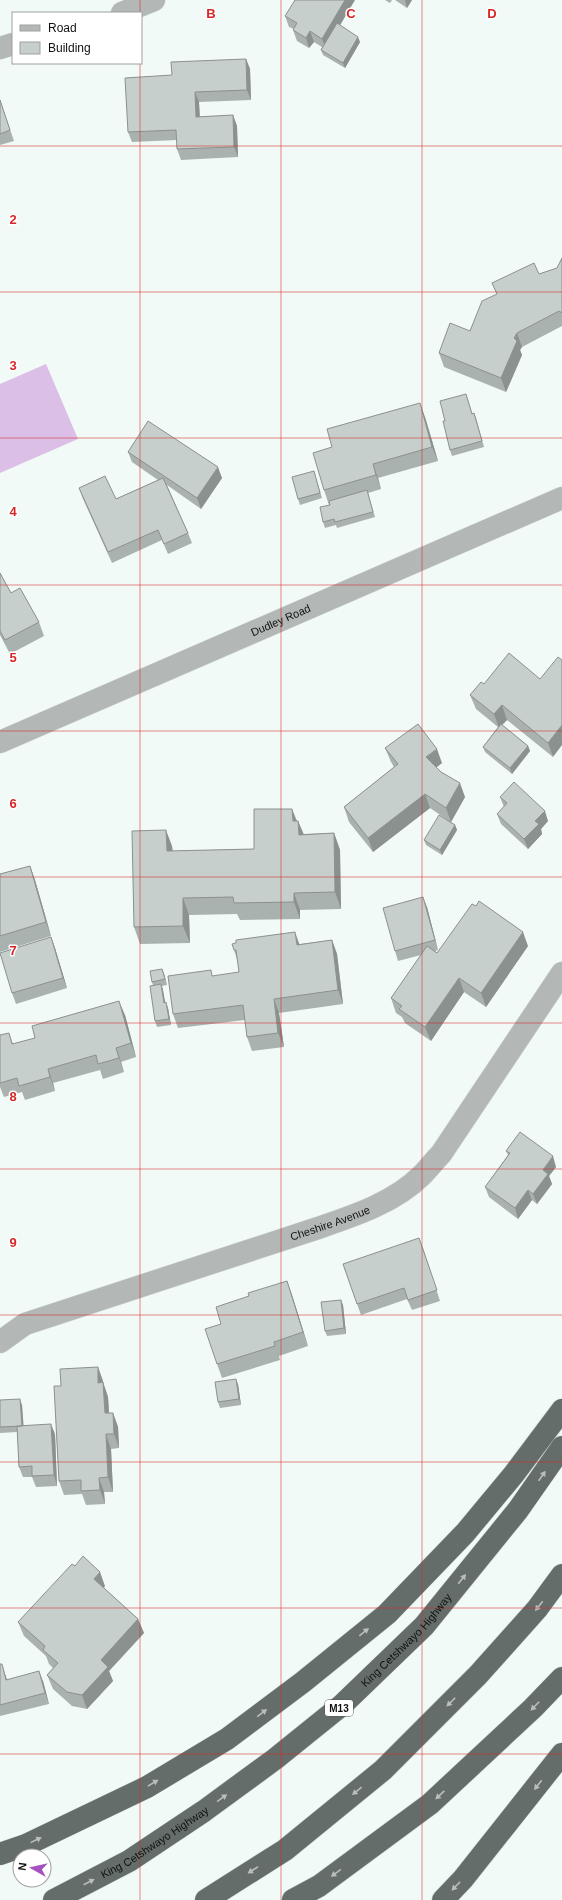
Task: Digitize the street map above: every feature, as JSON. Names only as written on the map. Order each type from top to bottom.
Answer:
[{"type":"highway","points":[[0,1854],[26,1844],[147,1786],[227,1739],[303,1682],[387,1614],[465,1533],[514,1474],[562,1410]]},
{"type":"highway","name":"King Cetshwayo Highway","points":[[54,1900],[129,1861],[204,1811],[275,1759],[342,1705],[424,1626],[518,1510],[562,1447]]},
{"type":"highway","points":[[206,1900],[285,1850],[383,1770],[478,1675],[538,1609],[562,1575]]},
{"type":"highway","points":[[293,1900],[319,1886],[430,1804],[534,1708],[562,1678]]},
{"type":"highway","points":[[443,1900],[463,1879],[562,1754]]},
{"type":"street","points":[[124,12],[154,0]]},
{"type":"street","points":[[0,48],[12,44]]},
{"type":"street","name":"Dudley Road","points":[[0,742],[562,498]]},
{"type":"street","name":"Cheshire Avenue","points":[[0,1342],[15,1330],[33,1321],[316,1229],[360,1213],[394,1196],[422,1175],[440,1154],[562,973]]},
{"type":"shaded area","points":[[46,364],[78,439],[0,473],[0,384]]},
{"type":"building","points":[[295,0],[345,0],[322,39],[310,31],[306,38],[293,30],[297,23],[285,16]]},
{"type":"building","points":[[337,23],[358,37],[343,63],[321,50]]},
{"type":"building","points":[[246,59],[247,90],[195,92],[196,117],[233,115],[234,147],[177,149],[176,130],[128,132],[125,78],[172,75],[171,62]]},
{"type":"building","points":[[0,100],[10,130],[0,134]]},
{"type":"building","points":[[562,258],[562,313],[559,311],[517,333],[514,338],[517,341],[501,378],[439,353],[450,323],[470,331],[482,301],[497,294],[492,283],[534,263],[539,274],[557,268]]},
{"type":"building","points":[[466,394],[472,414],[474,413],[482,441],[450,450],[440,401]]},
{"type":"building","points":[[420,403],[432,447],[373,464],[376,475],[324,490],[313,453],[332,447],[327,429]]},
{"type":"building","points":[[148,421],[218,467],[197,498],[128,452]]},
{"type":"building","points":[[314,471],[320,493],[298,499],[292,477]]},
{"type":"building","points":[[105,476],[116,499],[163,478],[188,533],[164,544],[158,530],[108,552],[79,488]]},
{"type":"building","points":[[367,490],[373,512],[335,522],[334,519],[323,522],[320,507],[330,505],[329,501]]},
{"type":"building","points":[[0,573],[11,593],[20,588],[39,622],[5,640],[0,631]]},
{"type":"building","points":[[509,653],[540,679],[558,657],[562,660],[562,725],[548,743],[502,705],[494,714],[470,695],[481,682],[484,684]]},
{"type":"building","points":[[418,724],[437,749],[426,757],[441,772],[460,783],[446,808],[425,794],[368,838],[344,807],[398,764],[385,748]]},
{"type":"building","points":[[501,724],[528,746],[510,768],[483,747]]},
{"type":"building","points":[[514,782],[545,811],[535,821],[539,824],[524,839],[497,814],[507,803],[500,797]]},
{"type":"building","points":[[254,809],[292,809],[293,821],[298,821],[299,835],[334,833],[335,892],[294,893],[294,902],[234,903],[233,897],[183,898],[183,926],[134,927],[132,831],[166,830],[167,851],[254,849]]},
{"type":"building","points":[[439,815],[455,825],[440,850],[424,840]]},
{"type":"building","points":[[30,866],[46,922],[0,936],[0,874]]},
{"type":"building","points":[[423,897],[435,940],[395,951],[383,908]]},
{"type":"building","points":[[479,901],[523,932],[481,993],[459,978],[425,1027],[399,1009],[402,1006],[391,998],[427,946],[437,953],[472,904],[476,906]]},
{"type":"building","points":[[295,932],[297,945],[332,940],[338,990],[274,999],[278,1033],[247,1037],[243,1005],[173,1014],[168,976],[211,970],[212,976],[239,972],[236,950],[234,950],[232,944],[236,943],[236,940]]},
{"type":"building","points":[[51,937],[63,978],[12,993],[0,953]]},
{"type":"building","points":[[162,969],[165,979],[152,982],[150,971]]},
{"type":"building","points":[[161,984],[164,1003],[166,1002],[169,1019],[155,1021],[150,986]]},
{"type":"building","points":[[119,1001],[131,1043],[116,1048],[119,1058],[98,1064],[96,1055],[48,1069],[50,1077],[19,1086],[17,1078],[0,1083],[0,1035],[9,1033],[12,1044],[35,1038],[32,1026]]},
{"type":"building","points":[[520,1132],[553,1156],[543,1170],[548,1174],[533,1194],[528,1190],[515,1208],[485,1187],[510,1153],[506,1151]]},
{"type":"building","points":[[419,1238],[437,1290],[408,1300],[404,1288],[357,1304],[343,1264]]},
{"type":"building","points":[[287,1281],[303,1332],[274,1342],[275,1346],[217,1364],[205,1329],[221,1324],[216,1307],[249,1296],[248,1293]]},
{"type":"building","points":[[341,1300],[344,1328],[325,1331],[321,1302]]},
{"type":"building","points":[[98,1367],[98,1383],[103,1382],[105,1413],[113,1413],[114,1434],[106,1434],[108,1477],[99,1478],[100,1490],[81,1491],[81,1480],[59,1481],[54,1386],[61,1386],[60,1369]]},
{"type":"building","points":[[236,1379],[239,1399],[218,1402],[215,1382]]},
{"type":"building","points":[[20,1399],[22,1426],[0,1427],[0,1400]]},
{"type":"building","points":[[51,1424],[54,1475],[32,1476],[32,1466],[19,1467],[17,1426]]},
{"type":"building","points":[[83,1556],[100,1572],[94,1579],[138,1619],[101,1660],[108,1667],[82,1695],[67,1692],[47,1675],[58,1663],[43,1650],[45,1646],[18,1622],[72,1564],[75,1566]]},
{"type":"building","points":[[0,1664],[2,1664],[6,1680],[39,1671],[45,1693],[0,1705]]}]
